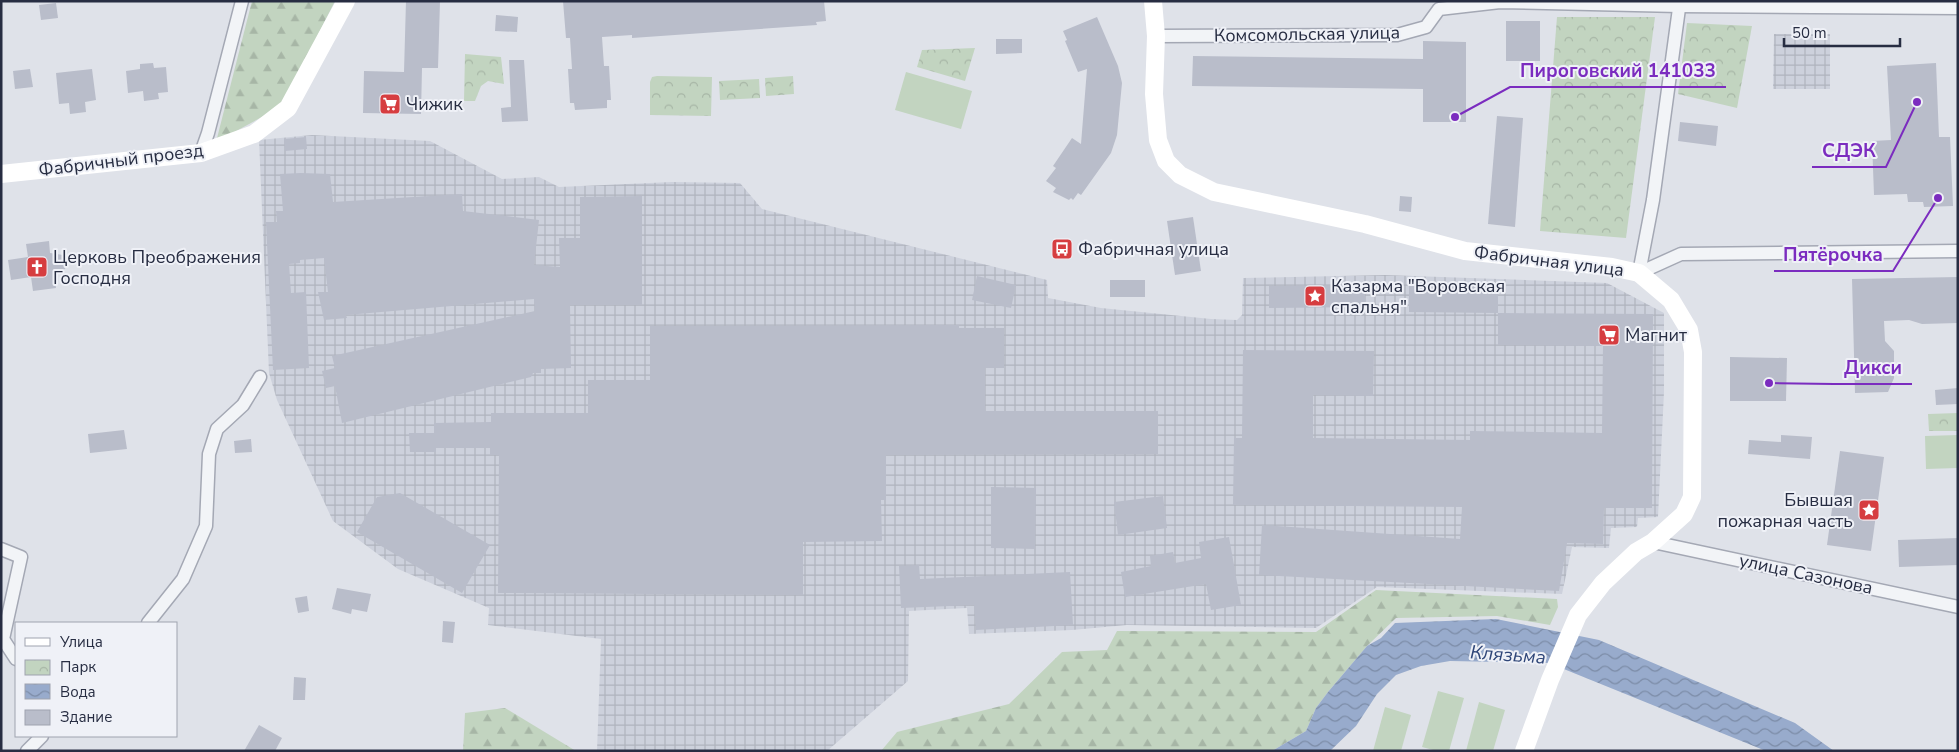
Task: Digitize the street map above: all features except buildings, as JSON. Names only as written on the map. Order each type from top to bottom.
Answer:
[{"type":"street","points":[[201,153],[208,133],[242,1]]},
{"type":"street","name":"Фабричный проезд","points":[[1,174],[201,153],[254,134],[288,108],[346,1]]},
{"type":"street","points":[[1153,1],[1156,36]]},
{"type":"street","name":"Комсомольская улица","points":[[1156,36],[1397,35],[1426,27],[1439,9],[1500,2],[1897,4],[1958,8]]},
{"type":"street","points":[[1639,273],[1653,200],[1680,4]]},
{"type":"street","name":"Фабричная улица","points":[[1156,36],[1154,94],[1158,140],[1166,161],[1180,175],[1214,192],[1365,224],[1465,251],[1612,267],[1639,273],[1671,300],[1689,330],[1693,352],[1692,496],[1684,514],[1653,542],[1636,552],[1603,583],[1578,615],[1550,680],[1524,751]]},
{"type":"street","points":[[1639,273],[1681,254],[1958,251]]},
{"type":"street","points":[[149,622],[183,579],[206,526],[209,454],[217,429],[243,405],[260,376]]},
{"type":"street","name":"улица Сазонова","points":[[1653,542],[1958,607]]},
{"type":"street","points":[[1,550],[21,557],[3,639],[15,657]]},
{"type":"street","points":[[27,751],[41,737]]},
{"type":"shaded area","points":[[1774,34],[1830,34],[1830,89],[1773,89]]},
{"type":"shaded area","points":[[312,135],[430,141],[502,179],[539,177],[559,187],[672,182],[740,183],[762,209],[1047,280],[1048,298],[1101,308],[1237,320],[1242,315],[1243,278],[1385,275],[1607,283],[1664,313],[1664,392],[1658,517],[1638,518],[1637,527],[1611,528],[1609,548],[1572,547],[1562,594],[1377,587],[1316,628],[1127,625],[1072,630],[969,634],[967,608],[909,611],[908,681],[827,751],[597,751],[601,639],[488,625],[489,608],[398,569],[333,521],[277,400],[269,373],[259,140]]},
{"type":"green space","points":[[252,1],[335,1],[282,106],[216,142]]},
{"type":"green space","points":[[1557,17],[1655,17],[1626,238],[1540,231]]},
{"type":"green space","points":[[1687,23],[1752,26],[1737,108],[1678,94]]},
{"type":"green space","points":[[975,48],[965,81],[917,67],[922,50]]},
{"type":"green space","points":[[465,54],[501,57],[504,84],[488,81],[481,86],[475,101],[464,101]]},
{"type":"green space","points":[[906,72],[972,91],[961,129],[895,110]]},
{"type":"green space","points":[[793,76],[794,94],[766,96],[765,78]]},
{"type":"green space","points":[[652,77],[712,77],[711,116],[650,115],[650,82]]},
{"type":"green space","points":[[759,79],[760,98],[720,100],[719,81]]},
{"type":"green space","points":[[1958,413],[1958,431],[1929,431],[1928,414]]},
{"type":"green space","points":[[1958,435],[1958,468],[1926,469],[1925,436]]},
{"type":"green space","points":[[1376,590],[1557,599],[1558,607],[1550,625],[1497,616],[1396,618],[1367,646],[1328,692],[1316,708],[1306,731],[1272,751],[881,751],[897,732],[1009,704],[1062,652],[1107,650],[1117,631],[1316,632]]},
{"type":"green space","points":[[1438,691],[1464,698],[1449,751],[1437,751],[1422,747]]},
{"type":"green space","points":[[1479,702],[1505,710],[1493,751],[1466,751]]},
{"type":"green space","points":[[1385,707],[1411,715],[1401,751],[1373,751]]},
{"type":"green space","points":[[505,708],[576,751],[463,751],[465,713]]},
{"type":"water","name":"Клязьма","points":[[1496,619],[1599,640],[1795,723],[1834,751],[1766,751],[1549,663],[1450,661],[1421,666],[1396,675],[1377,694],[1356,726],[1330,751],[1272,751],[1306,731],[1316,708],[1328,692],[1367,646],[1381,638],[1395,623]]},
{"type":"place","name":"СДЭК","points":[[1917,102]]},
{"type":"place","name":"Чижик","points":[[390,104]]},
{"type":"place","name":"Пироговский 141033","points":[[1455,117]]},
{"type":"place","name":"Пятёрочка","points":[[1938,198]]},
{"type":"place","name":"Фабричная улица","points":[[1062,249]]},
{"type":"place","name":"Церковь Преображения Господня","points":[[37,267]]},
{"type":"place","name":"Казарма \"Воровская спальня\"","points":[[1315,296]]},
{"type":"place","name":"Магнит","points":[[1609,335]]},
{"type":"place","name":"Дикси","points":[[1769,383]]},
{"type":"place","name":"Бывшая пожарная часть","points":[[1869,510]]}]
